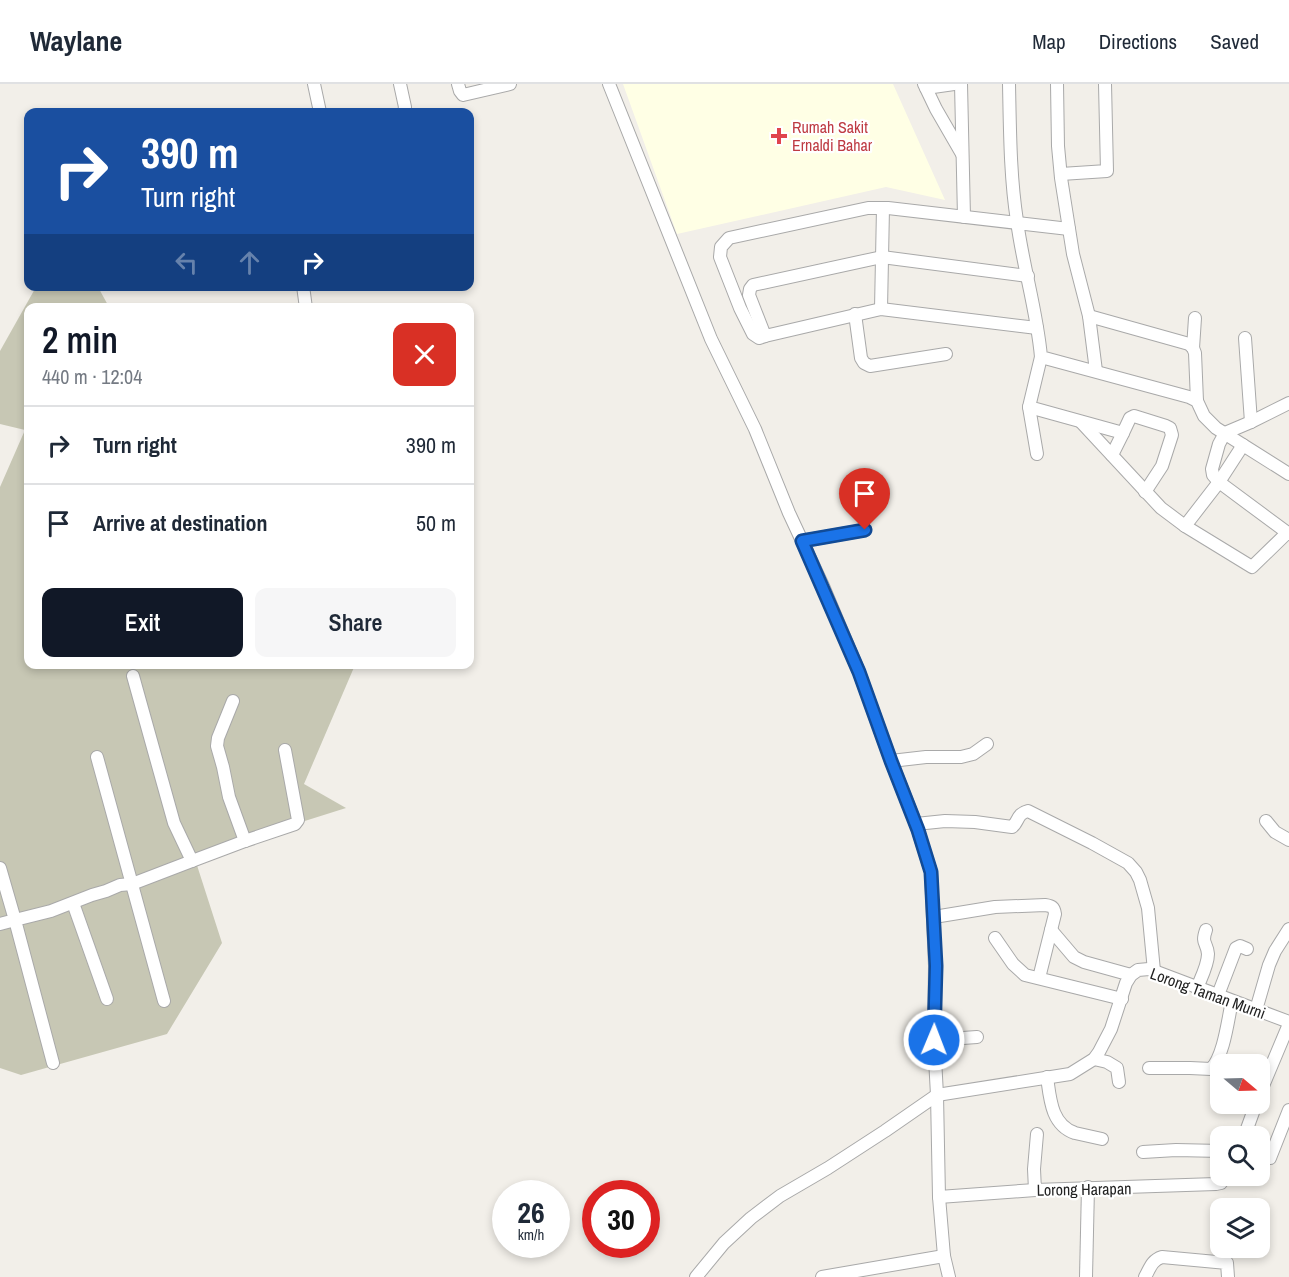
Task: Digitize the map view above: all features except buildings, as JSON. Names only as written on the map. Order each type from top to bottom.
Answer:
[{"type":"street","points":[[314,84],[319,108]]},
{"type":"street","points":[[400,84],[405,108]]},
{"type":"street","points":[[458,84],[463,95],[510,84]]},
{"type":"street","points":[[609,84],[711,339],[754,429],[859,672],[916,824],[931,872],[936,966],[934,1040],[939,1197],[944,1256],[949,1277]]},
{"type":"street","points":[[954,84],[925,86],[963,156]]},
{"type":"street","points":[[961,84],[964,217]]},
{"type":"street","points":[[1009,84],[1011,178],[1041,357],[1029,407],[1037,454]]},
{"type":"street","points":[[1057,84],[1061,174],[1073,254],[1089,316],[1096,371]]},
{"type":"street","points":[[1061,174],[1107,171],[1105,84]]},
{"type":"street","points":[[1037,328],[880,309],[759,338],[753,334],[740,308],[720,257],[721,247],[729,238],[868,208],[1069,230]]},
{"type":"street","points":[[880,309],[883,208]]},
{"type":"street","points":[[765,336],[749,295],[753,285],[882,257],[1028,276]]},
{"type":"street","points":[[855,314],[861,357],[864,363],[870,366],[946,354]]},
{"type":"street","points":[[1089,316],[1189,344],[1196,353],[1197,401],[1204,416],[1216,428],[1289,474]]},
{"type":"street","points":[[1193,348],[1195,318]]},
{"type":"street","points":[[1245,338],[1251,422]]},
{"type":"street","points":[[1041,357],[1197,401]]},
{"type":"street","points":[[1081,421],[1161,508],[1185,526],[1252,567],[1288,533],[1219,482],[1213,475],[1212,468],[1225,433],[1287,406]]},
{"type":"street","points":[[1029,407],[1124,432]]},
{"type":"street","points":[[1112,455],[1130,418],[1134,416],[1170,428],[1172,435],[1162,466],[1145,492]]},
{"type":"street","points":[[1185,526],[1219,482],[1243,445]]},
{"type":"street","points":[[802,541],[865,530]]},
{"type":"street","points":[[133,676],[174,823],[192,861]]},
{"type":"street","points":[[233,701],[217,746],[229,797],[245,841]]},
{"type":"street","points":[[891,761],[926,757],[961,757],[973,754],[987,744]]},
{"type":"street","points":[[0,924],[51,912],[120,885],[132,884],[295,824],[298,820],[285,750]]},
{"type":"street","points":[[97,757],[164,1001]]},
{"type":"street","points":[[916,824],[945,821],[1012,827],[1022,812],[1028,811],[1128,863],[1140,880],[1148,908],[1154,971]]},
{"type":"street","points":[[1266,821],[1275,832],[1289,840]]},
{"type":"street","points":[[0,868],[53,1063]]},
{"type":"street","points":[[73,903],[107,999]]},
{"type":"street","points":[[934,916],[995,907],[1051,906],[1055,914],[1039,978]]},
{"type":"street","points":[[1256,1010],[1269,965],[1289,929]]},
{"type":"street","points":[[1051,930],[1074,957],[1131,975]]},
{"type":"street","points":[[1197,987],[1208,958],[1203,941],[1206,930]]},
{"type":"street","points":[[995,938],[1013,964],[1025,975],[1122,999]]},
{"type":"street","points":[[1218,995],[1236,948],[1240,946],[1247,949]]},
{"type":"street","name":"Lorong Taman Murni","points":[[937,1095],[1070,1074],[1094,1059],[1100,1052],[1111,1029],[1126,983],[1138,970],[1149,969],[1289,1023]]},
{"type":"street","points":[[1149,1068],[1213,1068],[1220,1053],[1232,1000]]},
{"type":"street","points":[[1270,1070],[1289,1023]]},
{"type":"street","points":[[934,1040],[977,1037]]},
{"type":"street","points":[[1094,1059],[1107,1062],[1117,1068],[1119,1082]]},
{"type":"street","points":[[1047,1077],[1054,1115],[1065,1128],[1102,1139]]},
{"type":"street","points":[[696,1277],[724,1243],[780,1196],[828,1168],[937,1095]]},
{"type":"street","points":[[1270,1147],[1289,1110]]},
{"type":"street","points":[[1035,1190],[1037,1134]]},
{"type":"street","points":[[1143,1152],[1210,1151]]},
{"type":"street","name":"Lorong Harapan","points":[[939,1197],[1088,1187],[1210,1184]]},
{"type":"street","points":[[1086,1277],[1088,1187]]},
{"type":"street","points":[[822,1277],[944,1256]]},
{"type":"street","points":[[1145,1277],[1156,1258],[1162,1257],[1227,1263],[1228,1277]]},
{"type":"shaded area","name":"Rumah Sakit Ernaldi Bahar","points":[[623,84],[893,84],[945,200],[886,187],[677,234]]},
{"type":"shaded area","points":[[34,291],[100,291],[107,303],[27,303]]},
{"type":"shaded area","points":[[24,308],[24,430],[0,424],[0,351]]},
{"type":"shaded area","points":[[24,432],[24,669],[353,669],[304,784],[346,808],[194,856],[222,943],[167,1034],[21,1075],[0,1068],[0,487]]},
{"type":"place","name":"Rumah Sakit Ernaldi Bahar","points":[[779,136]]},
{"type":"route","points":[[865,530],[802,541],[859,672],[918,830],[931,872],[936,966],[934,1040]]}]
